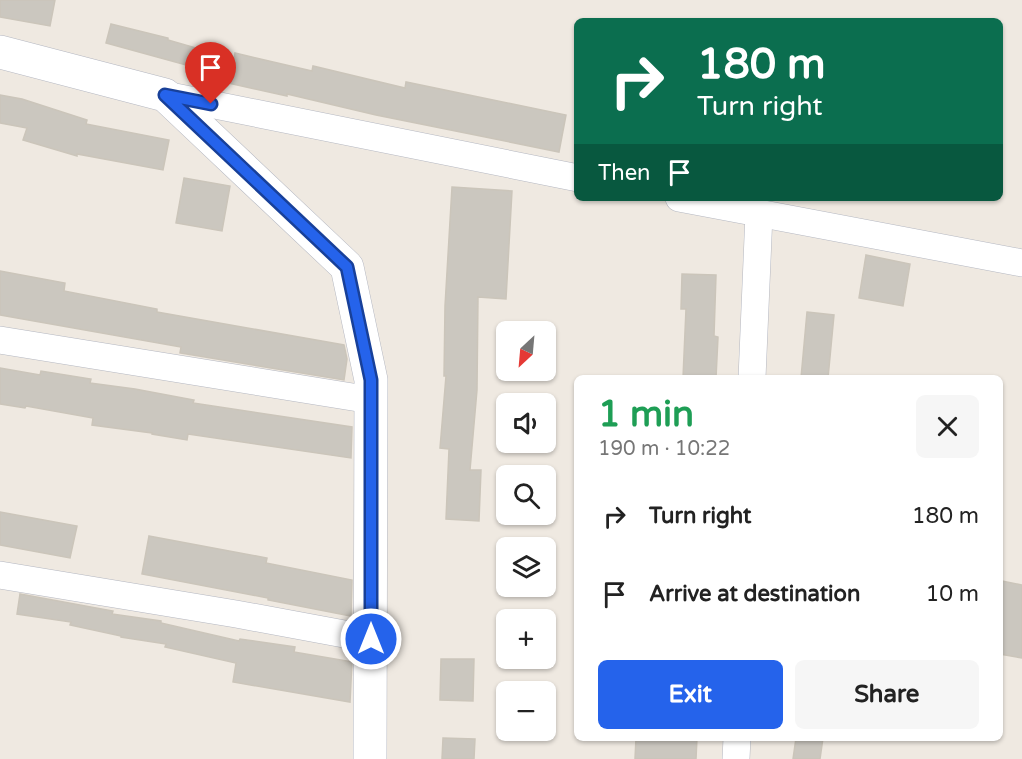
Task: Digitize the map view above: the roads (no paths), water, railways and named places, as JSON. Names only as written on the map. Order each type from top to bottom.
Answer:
[{"type":"street","points":[[0,52],[165,95],[574,177]]},
{"type":"street","points":[[165,95],[347,267],[371,380],[370,759]]},
{"type":"street","points":[[694,201],[1022,263]]},
{"type":"street","points":[[752,375],[759,214]]},
{"type":"street","points":[[0,340],[371,400]]},
{"type":"street","points":[[0,575],[371,639]]},
{"type":"street","points":[[736,759],[737,741]]}]
